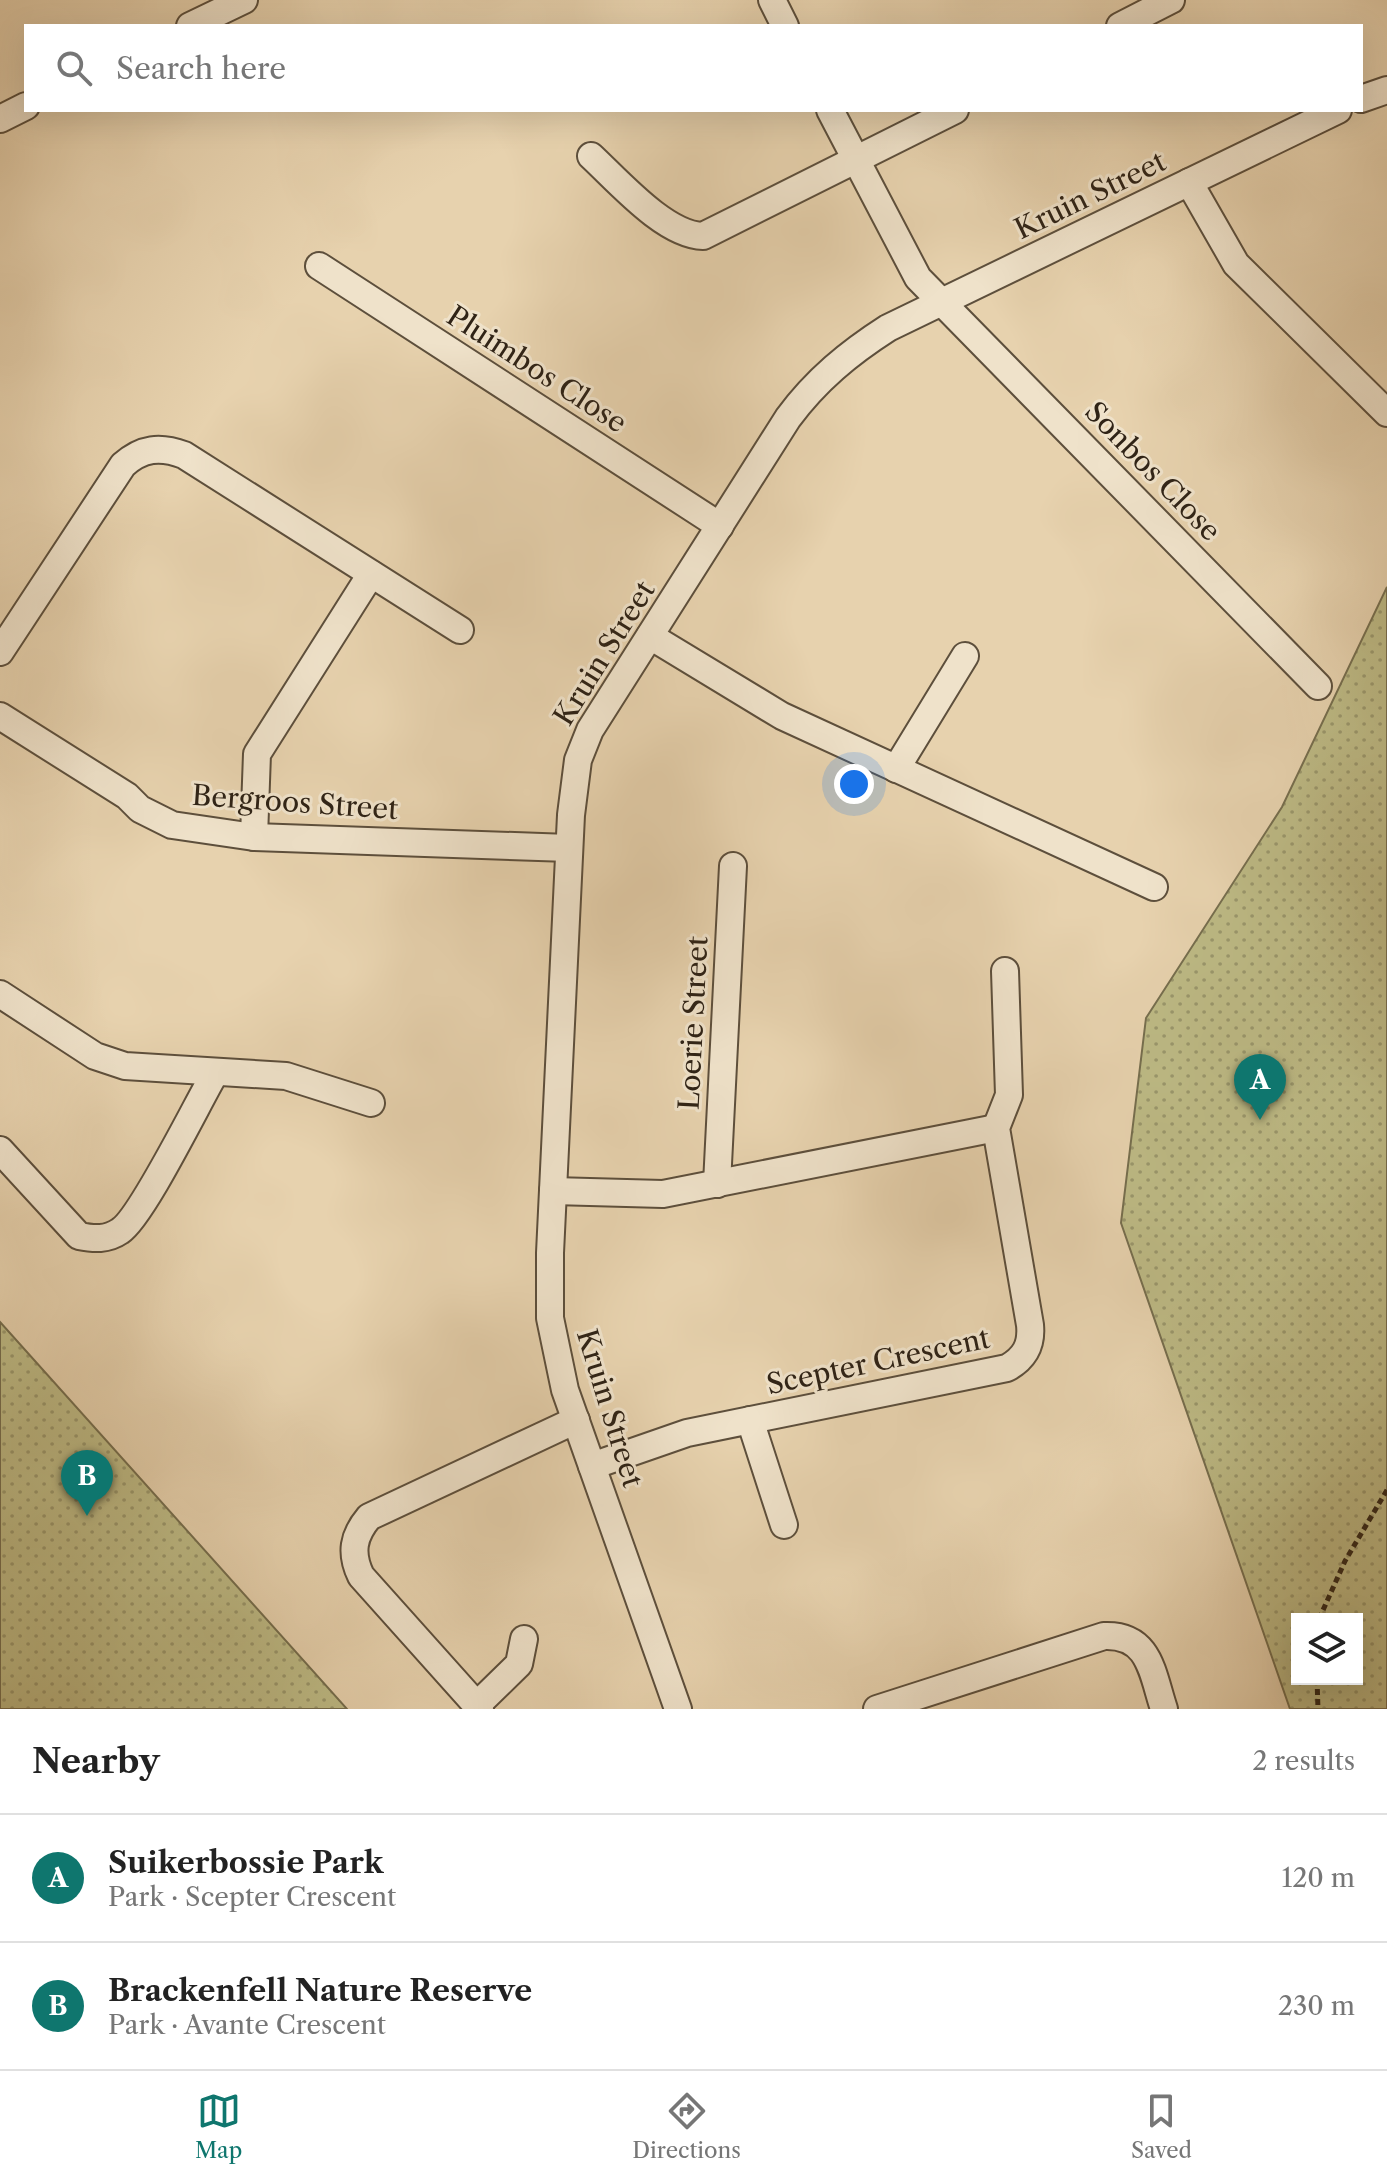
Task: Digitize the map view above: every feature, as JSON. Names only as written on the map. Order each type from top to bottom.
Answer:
[{"type":"street","points":[[194,24],[244,0]]},
{"type":"street","points":[[772,0],[784,24]]},
{"type":"street","points":[[1124,24],[1171,0]]},
{"type":"street","points":[[1363,98],[1387,90]]},
{"type":"street","points":[[0,119],[24,107]]},
{"type":"street","name":"Sonbos Close","points":[[831,112],[918,278],[1318,686]]},
{"type":"street","points":[[591,156],[670,226],[690,236],[716,233],[951,112]]},
{"type":"street","name":"Kruin Street","points":[[678,1709],[558,1366],[550,1318],[569,848],[578,760],[590,730],[806,393],[855,349],[942,301],[1334,112]]},
{"type":"street","points":[[1189,182],[1236,264],[1387,413]]},
{"type":"street","name":"Pluimbos Close","points":[[319,266],[720,526]]},
{"type":"street","points":[[0,652],[123,465],[144,451],[170,450],[184,455],[460,630]]},
{"type":"street","points":[[254,837],[257,754],[371,574]]},
{"type":"street","points":[[650,636],[782,716],[1154,887]]},
{"type":"street","points":[[896,769],[965,656]]},
{"type":"street","name":"Bergroos Street","points":[[0,716],[127,796],[155,818],[190,829],[254,837],[569,848]]},
{"type":"street","name":"Loerie Street","points":[[717,1184],[733,866]]},
{"type":"street","name":"Scepter Crescent","points":[[592,1466],[687,1433],[1007,1368],[1021,1358],[1031,1336],[1030,1325],[996,1128],[1009,1095],[1005,971]]},
{"type":"street","points":[[0,994],[95,1056],[125,1066],[286,1076],[371,1103]]},
{"type":"street","points":[[0,1150],[79,1236],[95,1239],[109,1237],[132,1220],[215,1073]]},
{"type":"street","points":[[553,1191],[644,1196],[996,1128]]},
{"type":"street","points":[[524,1639],[519,1664],[479,1707],[361,1576],[353,1552],[355,1539],[369,1517],[576,1420]]},
{"type":"street","name":"Scepter Crescent","points":[[750,1420],[784,1525]]},
{"type":"street","points":[[877,1709],[1104,1636],[1122,1635],[1136,1642],[1148,1661],[1164,1709]]},
{"type":"path","points":[[1322,1613],[1345,1561],[1387,1490]]},
{"type":"path","points":[[1317,1685],[1318,1709]]},
{"type":"shaded area","points":[[1387,587],[1387,1709],[1290,1709],[1121,1223],[1146,1018],[1282,807]]},
{"type":"shaded area","points":[[0,1322],[347,1709],[0,1709]]},
{"type":"place","name":"Suikerbossie Park","points":[[1260,1120]]},
{"type":"place","name":"Brackenfell Nature Reserve","points":[[87,1516]]}]
